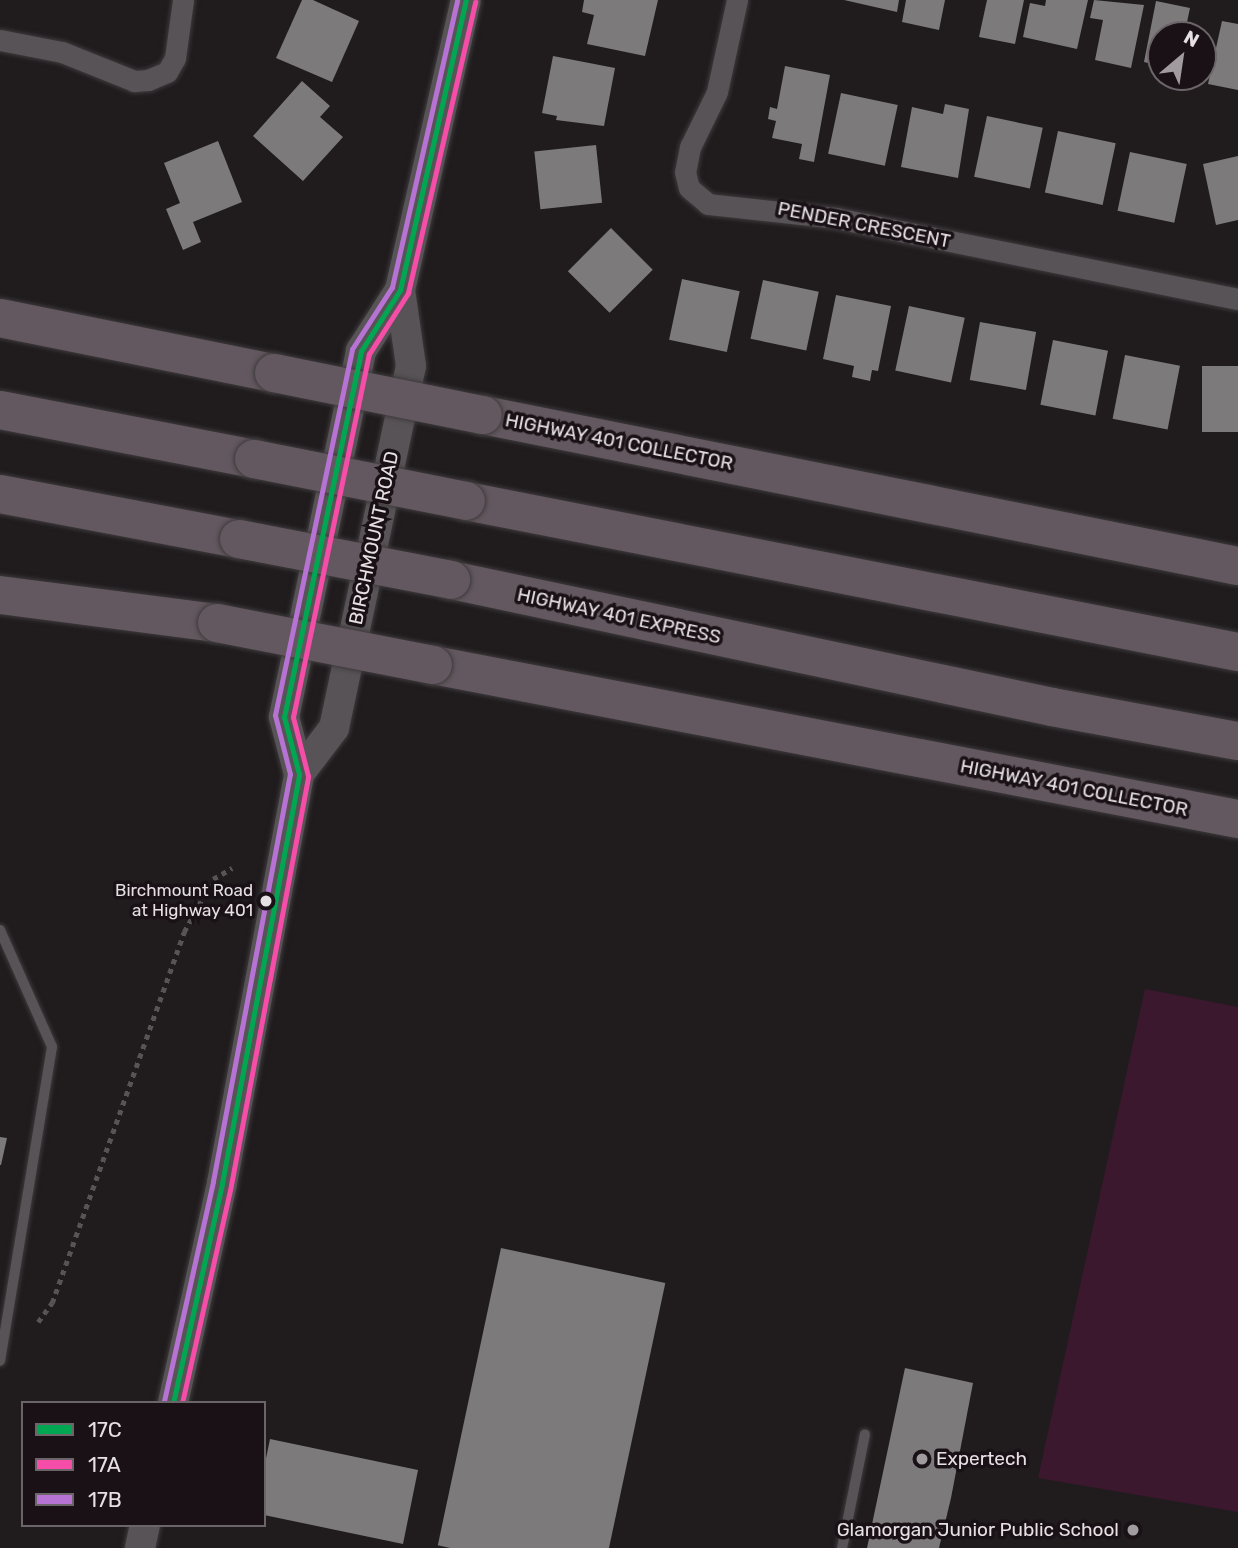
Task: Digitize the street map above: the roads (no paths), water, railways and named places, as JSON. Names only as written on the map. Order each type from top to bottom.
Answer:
[{"type":"highway","name":"HIGHWAY 401 COLLECTOR","points":[[0,318],[1238,566]]},
{"type":"highway","points":[[0,410],[1238,652]]},
{"type":"highway","name":"HIGHWAY 401 EXPRESS","points":[[0,494],[450,580],[1052,707],[1220,737]]},
{"type":"highway","name":"HIGHWAY 401 COLLECTOR","points":[[9,597],[217,623],[956,765],[1119,799],[1238,819]]},
{"type":"highway","points":[[1156,805],[1238,825]]},
{"type":"main road","name":"BIRCHMOUNT ROAD","points":[[173,1401],[222,1183],[299,774],[284,717],[361,351],[400,290],[466,0]]},
{"type":"main road","name":"BIRCHMOUNT ROAD","points":[[299,774],[334,727],[411,366],[400,290]]},
{"type":"main road","points":[[140,1548],[145,1527]]},
{"type":"street","points":[[0,40],[62,52],[134,81],[148,80],[167,72],[175,58],[183,0]]},
{"type":"street","name":"PENDER CRESCENT","points":[[737,0],[717,92],[690,147],[685,172],[689,188],[708,204],[836,218],[1238,299]]},
{"type":"lane","points":[[0,930],[52,1047],[0,1361]]},
{"type":"lane","points":[[842,1548],[865,1434]]},
{"type":"place","name":"Birchmount Road at Highway 401","points":[[266,901]]},
{"type":"place","name":"Expertech","points":[[922,1459]]},
{"type":"place","name":"Glamorgan Junior Public School","points":[[1133,1530]]}]
